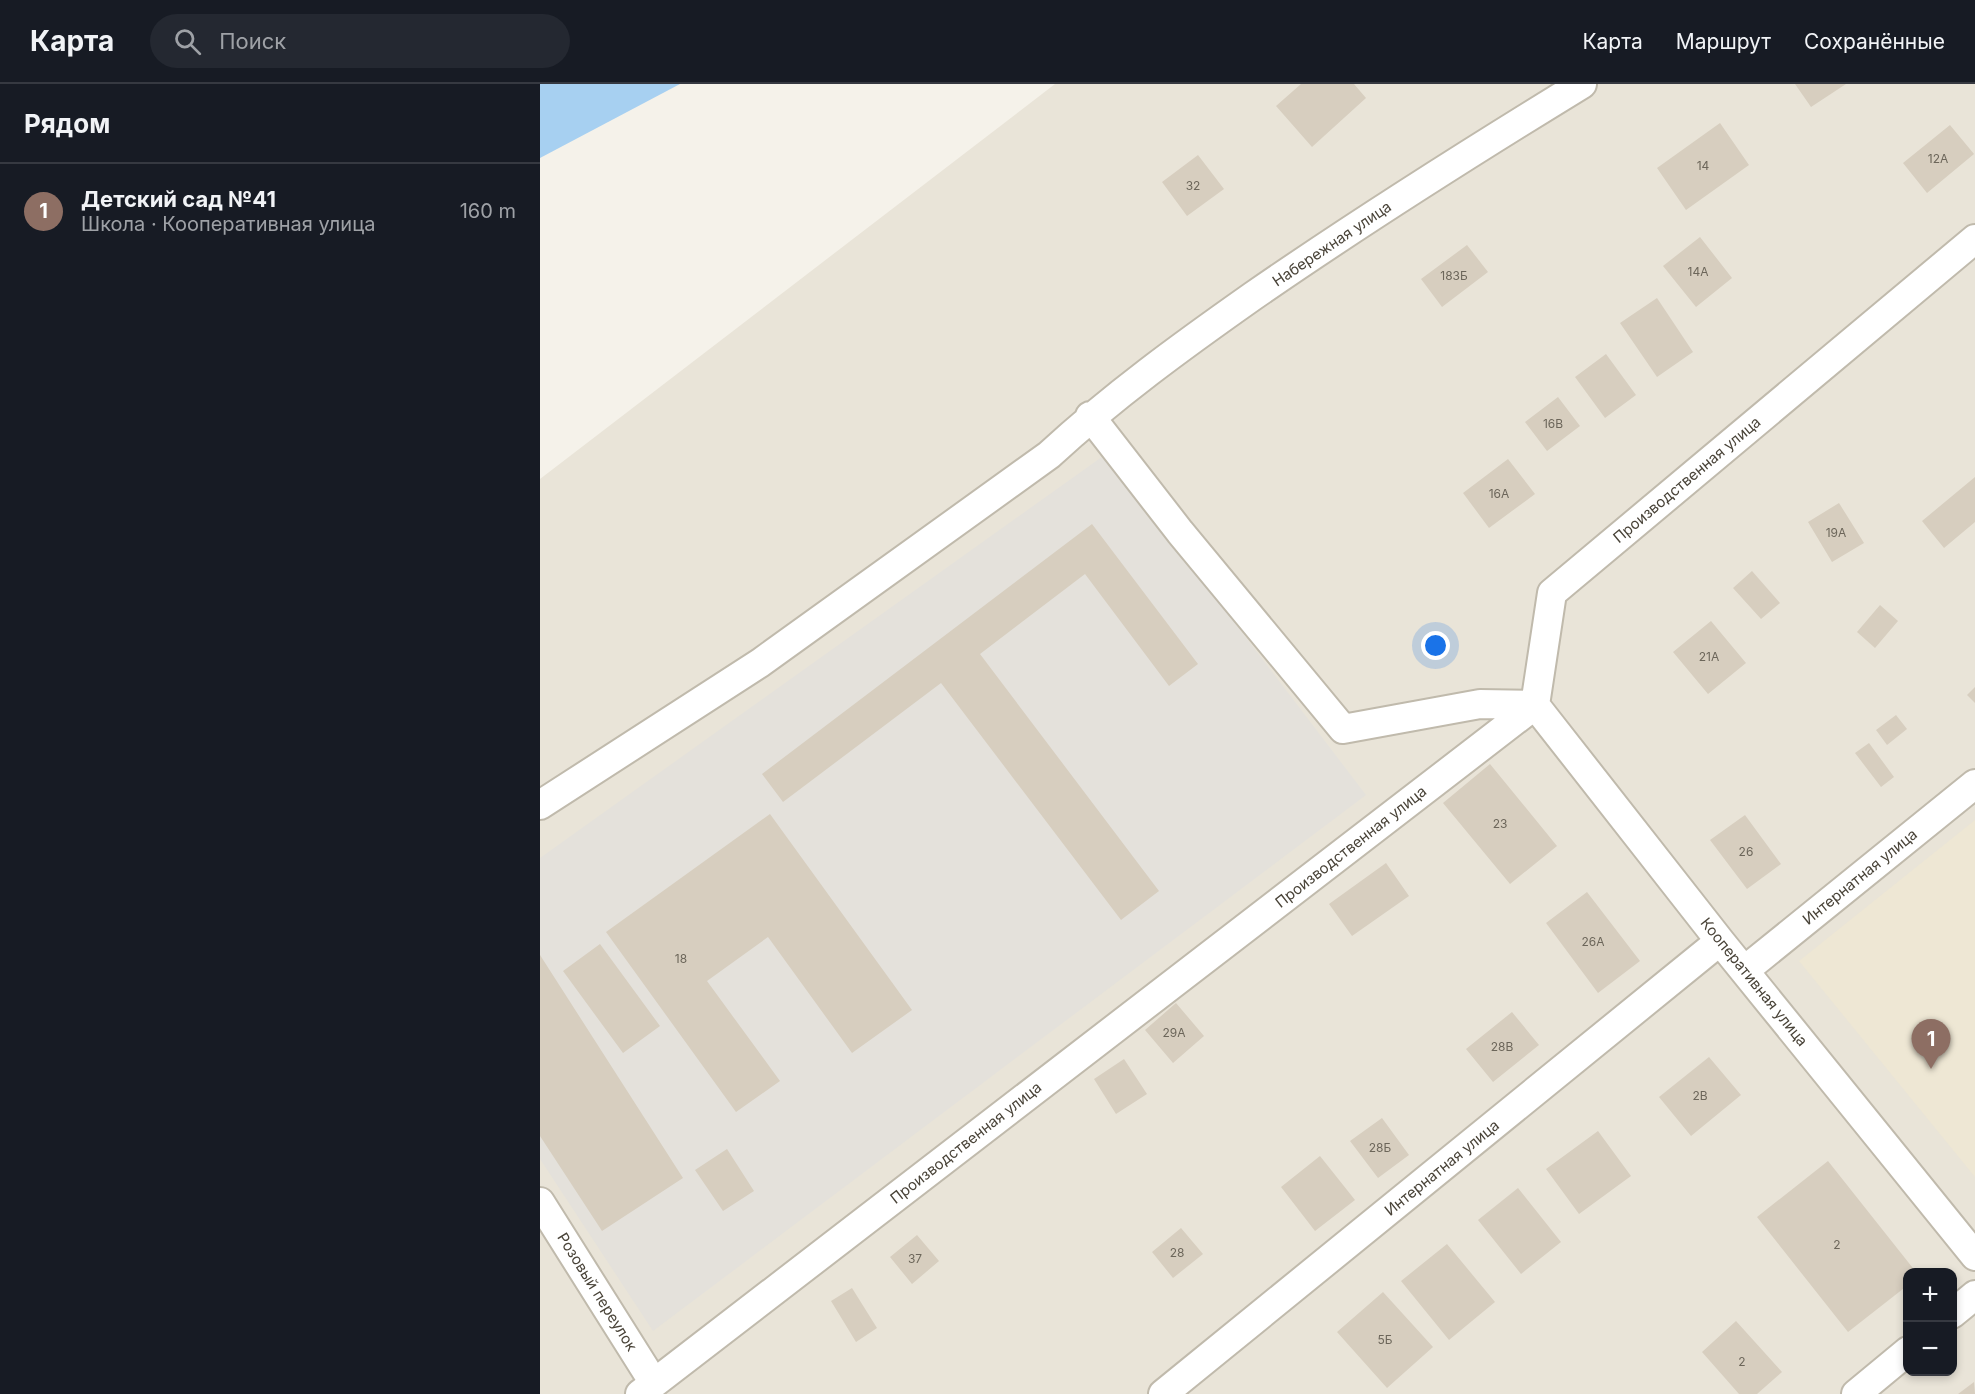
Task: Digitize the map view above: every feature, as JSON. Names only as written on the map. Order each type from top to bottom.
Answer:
[{"type":"street","name":"Набережная улица","points":[[540,805],[760,663],[1049,455],[1090,416],[1147,371],[1332,241],[1582,84]]},
{"type":"street","name":"Производственная улица","points":[[647,1389],[1535,705],[1552,593],[1975,239]]},
{"type":"street","points":[[1090,416],[1180,532],[1343,729],[1480,704],[1535,705]]},
{"type":"street","name":"Кооперативная улица","points":[[1535,705],[1720,941],[1975,1256]]},
{"type":"street","name":"Интернатная улица","points":[[1745,970],[1975,784]]},
{"type":"street","name":"Интернатная улица","points":[[1163,1394],[1720,941]]},
{"type":"street","name":"Розовый переулок","points":[[540,1202],[647,1389]]},
{"type":"street","points":[[1957,1311],[1975,1295]]},
{"type":"street","points":[[1856,1394],[1903,1355]]},
{"type":"shaded area","points":[[1055,84],[1975,84],[1975,1394],[540,1394],[540,479]]},
{"type":"shaded area","points":[[1106,454],[1366,795],[653,1331],[540,1159],[540,858]]},
{"type":"shaded area","points":[[1975,820],[1975,1177],[1799,961]]},
{"type":"water","points":[[540,84],[680,84],[540,158]]},
{"type":"building","points":[[1301,84],[1354,84],[1366,98],[1312,147],[1276,106]]},
{"type":"building","points":[[1795,84],[1846,84],[1811,107]]},
{"type":"building","points":[[1720,123],[1749,165],[1686,210],[1657,168]]},
{"type":"building","points":[[1950,125],[1974,154],[1927,193],[1903,163]]},
{"type":"building","points":[[1198,155],[1224,189],[1187,216],[1162,182]]},
{"type":"building","points":[[1700,237],[1732,278],[1696,307],[1663,266]]},
{"type":"building","points":[[1467,245],[1488,272],[1442,307],[1421,279]]},
{"type":"building","points":[[1657,298],[1693,352],[1657,377],[1620,323]]},
{"type":"building","points":[[1606,354],[1636,395],[1605,418],[1575,377]]},
{"type":"building","points":[[1558,397],[1580,426],[1547,451],[1525,422]]},
{"type":"building","points":[[1508,459],[1535,494],[1489,528],[1463,493]]},
{"type":"building","points":[[1975,477],[1975,522],[1944,548],[1922,521]]},
{"type":"building","points":[[1839,503],[1864,543],[1832,562],[1808,522]]},
{"type":"building","points":[[1092,524],[1198,664],[1169,686],[1085,574],[980,654],[1159,891],[1121,920],[941,683],[783,802],[762,774]]},
{"type":"building","points":[[1752,571],[1780,603],[1761,619],[1733,588]]},
{"type":"building","points":[[1880,605],[1898,621],[1875,648],[1857,632]]},
{"type":"building","points":[[1711,621],[1746,663],[1708,694],[1673,652]]},
{"type":"building","points":[[1975,687],[1975,703],[1967,695]]},
{"type":"building","points":[[1896,715],[1907,729],[1887,745],[1876,730]]},
{"type":"building","points":[[1869,743],[1894,777],[1881,787],[1855,753]]},
{"type":"building","points":[[1490,764],[1557,846],[1510,884],[1443,803]]},
{"type":"building","points":[[770,814],[912,1010],[852,1053],[768,937],[707,981],[780,1081],[736,1112],[606,932]]},
{"type":"building","points":[[1745,815],[1781,864],[1747,889],[1710,840]]},
{"type":"building","points":[[1386,863],[1409,896],[1352,936],[1329,904]]},
{"type":"building","points":[[1587,892],[1640,961],[1598,993],[1546,923]]},
{"type":"building","points":[[600,944],[660,1026],[623,1053],[563,971]]},
{"type":"building","points":[[540,955],[683,1178],[602,1231],[540,1136]]},
{"type":"building","points":[[1176,1003],[1204,1036],[1173,1063],[1145,1030]]},
{"type":"building","points":[[1512,1012],[1539,1045],[1493,1082],[1466,1049]]},
{"type":"building","points":[[1709,1057],[1741,1095],[1691,1136],[1659,1097]]},
{"type":"building","points":[[1124,1059],[1147,1094],[1116,1114],[1094,1079]]},
{"type":"building","points":[[1382,1118],[1409,1155],[1378,1178],[1350,1141]]},
{"type":"building","points":[[1598,1131],[1631,1176],[1579,1214],[1546,1169]]},
{"type":"building","points":[[727,1149],[754,1191],[723,1211],[695,1170]]},
{"type":"building","points":[[1320,1156],[1355,1200],[1315,1231],[1281,1187]]},
{"type":"building","points":[[1828,1161],[1913,1268],[1903,1268],[1903,1289],[1848,1332],[1757,1217]]},
{"type":"building","points":[[1518,1188],[1561,1242],[1521,1274],[1478,1220]]},
{"type":"building","points":[[1181,1228],[1203,1254],[1173,1278],[1152,1252]]},
{"type":"building","points":[[917,1235],[939,1261],[912,1284],[890,1257]]},
{"type":"building","points":[[1447,1244],[1495,1302],[1449,1340],[1401,1281]]},
{"type":"building","points":[[852,1288],[877,1328],[856,1342],[831,1301]]},
{"type":"building","points":[[1383,1292],[1433,1347],[1387,1388],[1337,1332]]},
{"type":"building","points":[[1736,1321],[1782,1372],[1757,1394],[1739,1394],[1702,1352]]},
{"type":"building","points":[[1974,1382],[1975,1394],[1958,1394]]},
{"type":"place","name":"Детский сад №41","points":[[1931,1069]]}]
